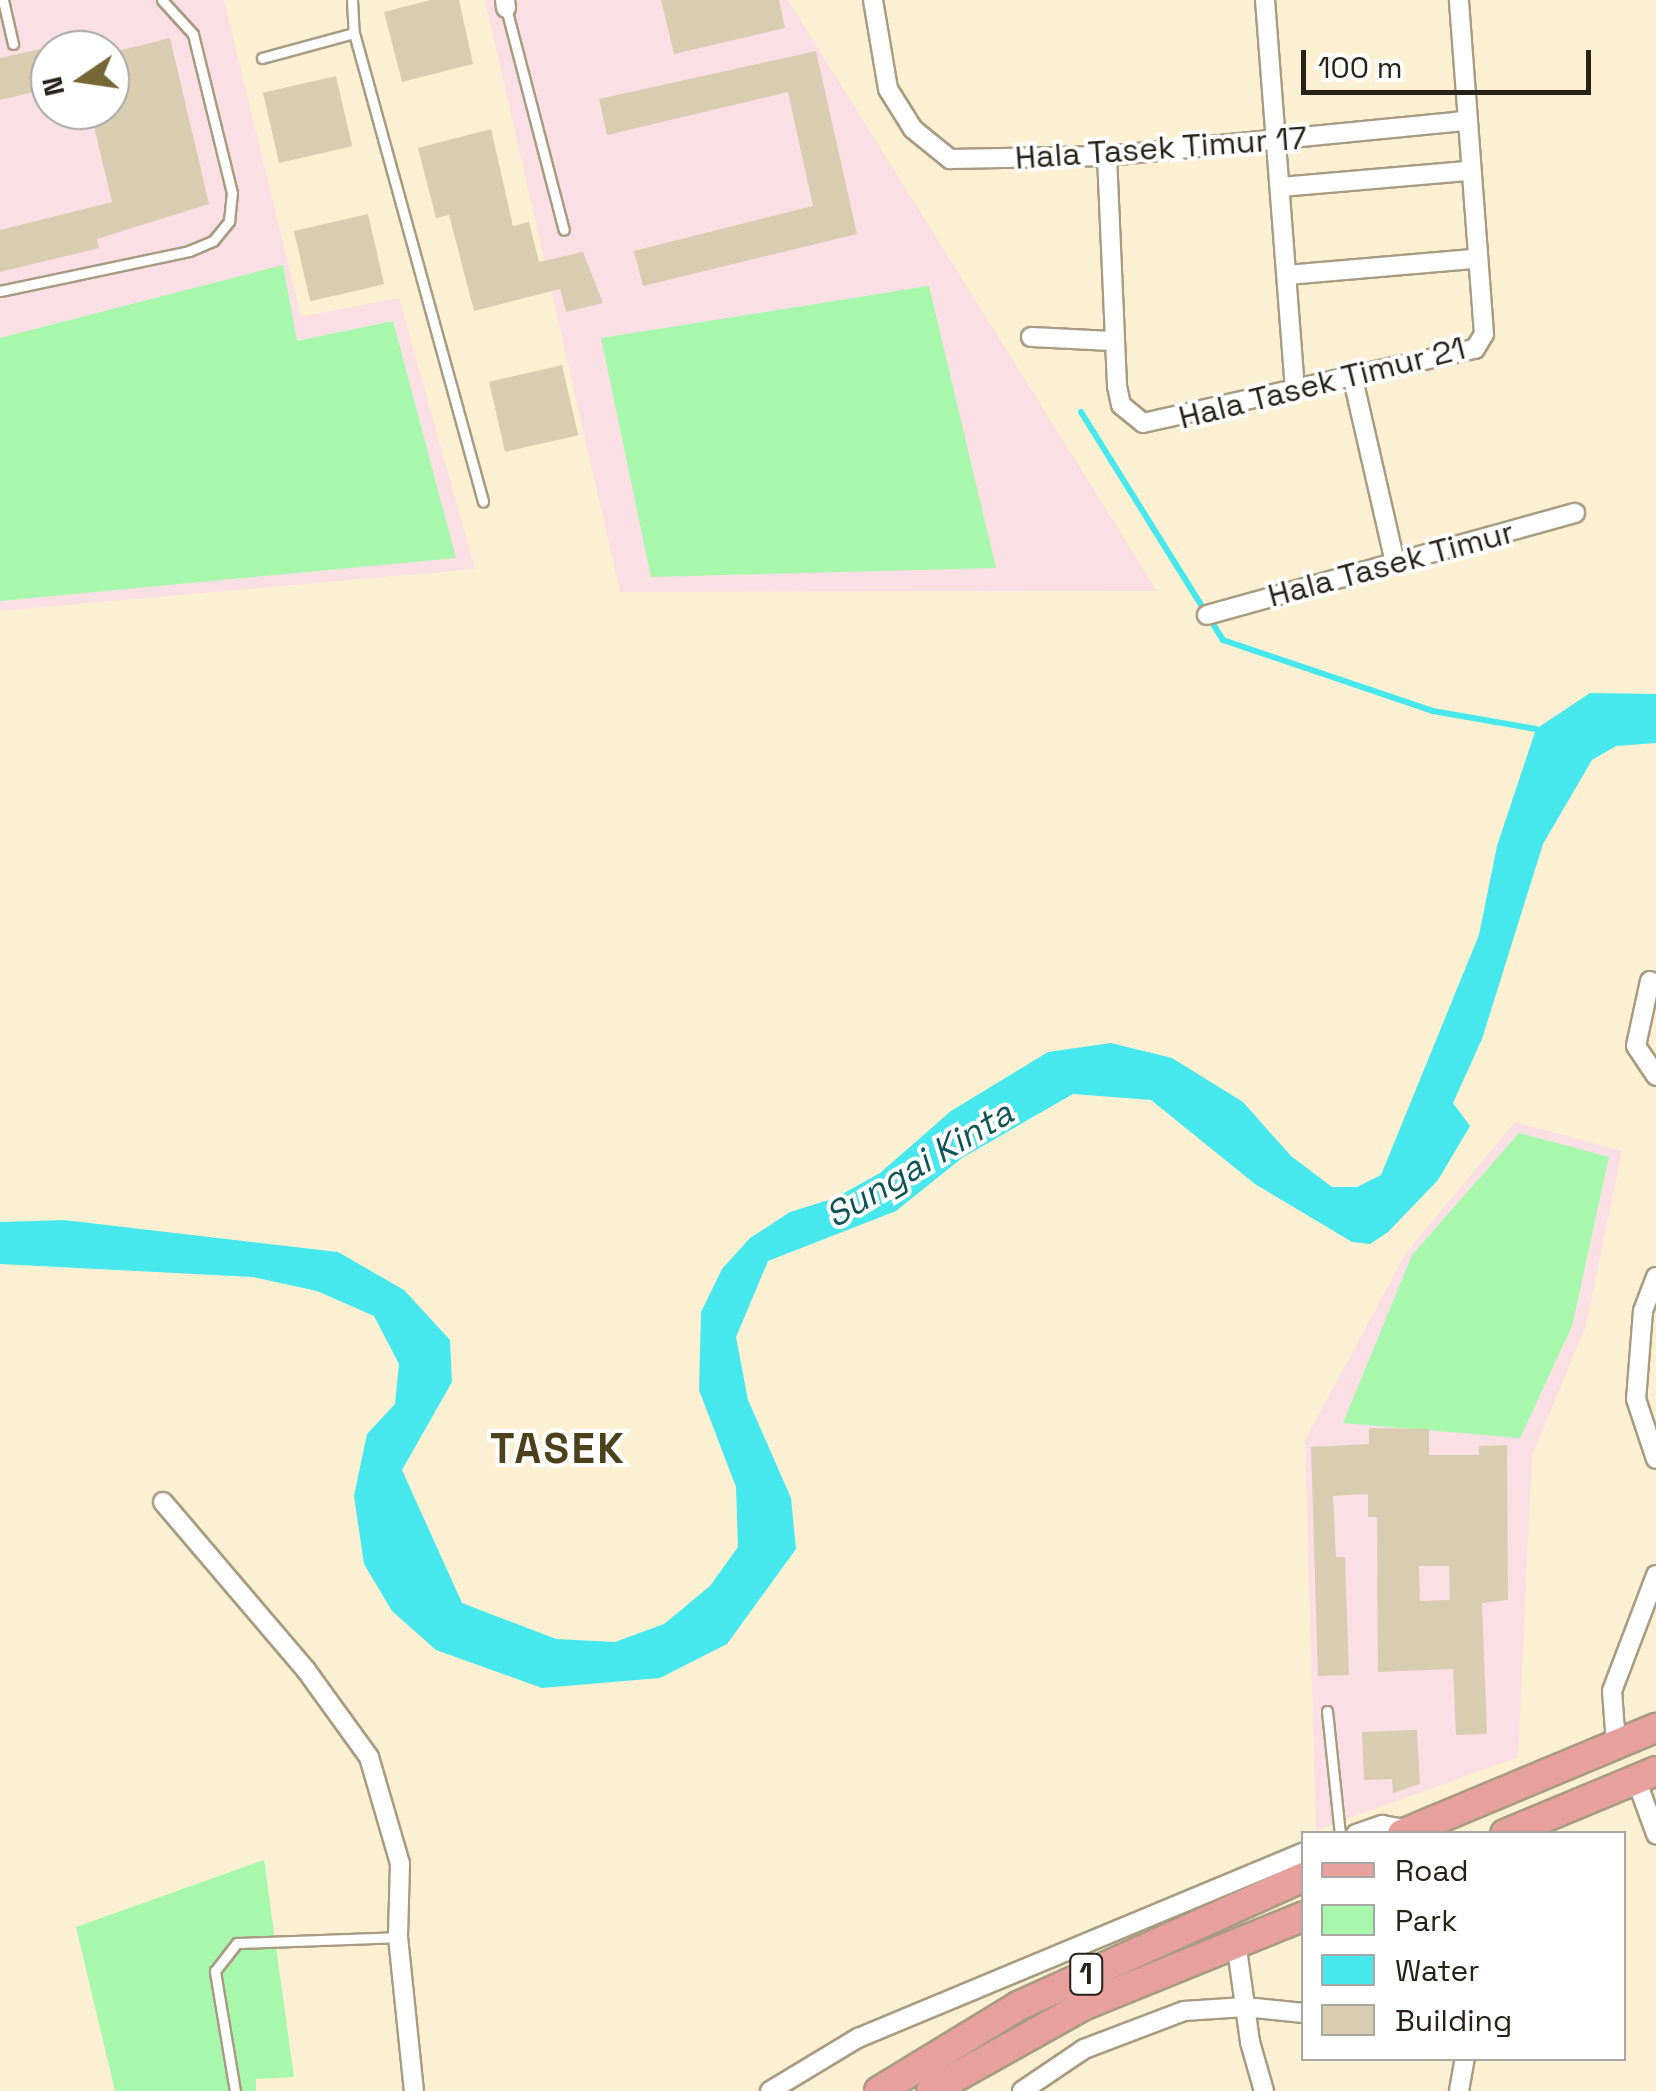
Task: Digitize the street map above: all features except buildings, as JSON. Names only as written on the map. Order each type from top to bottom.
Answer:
[{"type":"main road","points":[[1408,1831],[1656,1728]]},
{"type":"main road","points":[[1513,1831],[1646,1775]]},
{"type":"main road","name":"1","points":[[880,2091],[1018,2006],[1261,1896],[1298,1862]]},
{"type":"main road","name":"1","points":[[931,2091],[1086,2005],[1301,1917]]},
{"type":"street","name":"Hala Tasek Timur 17","points":[[874,0],[888,90],[913,129],[950,159],[1107,156],[1466,121]]},
{"type":"street","points":[[1266,0],[1295,390]]},
{"type":"street","points":[[1287,276],[1475,260],[1459,0]]},
{"type":"street","points":[[1031,337],[1112,341],[1107,156]]},
{"type":"street","points":[[1280,188],[1469,171]]},
{"type":"street","name":"Hala Tasek Timur 21","points":[[1112,341],[1121,405],[1143,423],[1162,424],[1354,379],[1481,342],[1475,260]]},
{"type":"street","points":[[1354,379],[1395,564]]},
{"type":"street","name":"Hala Tasek Timur","points":[[1207,615],[1576,514]]},
{"type":"street","points":[[1650,981],[1636,1046],[1656,1076]]},
{"type":"street","points":[[1656,1277],[1643,1311],[1636,1400],[1656,1459]]},
{"type":"street","points":[[163,1502],[306,1670],[368,1757],[400,1864],[398,1937],[414,2091]]},
{"type":"street","points":[[1616,1744],[1612,1691],[1656,1576]]},
{"type":"street","points":[[1646,1775],[1656,1834]]},
{"type":"street","points":[[1365,1831],[1382,1825],[1403,1831]]},
{"type":"street","points":[[770,2091],[858,2038],[1298,1862]]},
{"type":"street","points":[[1236,1942],[1264,2091]]},
{"type":"street","points":[[1022,2091],[1084,2049],[1168,2017],[1245,2006],[1301,2013]]},
{"type":"street","points":[[1459,2091],[1464,2061]]},
{"type":"lane","points":[[13,44],[2,2],[17,0]]},
{"type":"lane","points":[[0,291],[190,251],[213,240],[229,221],[232,193],[193,34],[162,0]]},
{"type":"lane","points":[[352,0],[354,33],[483,502]]},
{"type":"lane","points":[[506,4],[564,230]]},
{"type":"lane","points":[[262,58],[354,33]]},
{"type":"lane","points":[[1327,1711],[1340,1831]]},
{"type":"lane","points":[[235,2091],[215,1972],[237,1943],[398,1937]]},
{"type":"shaded area","points":[[0,0],[224,0],[301,317],[399,298],[475,569],[0,611]]},
{"type":"shaded area","points":[[485,0],[788,0],[1157,591],[620,592]]},
{"type":"shaded area","points":[[1515,1122],[1622,1151],[1586,1326],[1532,1456],[1518,1757],[1316,1830],[1305,1440],[1406,1253]]},
{"type":"green space","points":[[283,265],[297,341],[393,321],[456,558],[0,601],[0,338]]},
{"type":"green space","points":[[929,286],[996,568],[651,577],[601,338]]},
{"type":"green space","points":[[1519,1133],[1609,1157],[1572,1326],[1520,1438],[1343,1423],[1412,1255]]},
{"type":"green space","points":[[264,1860],[294,2077],[256,2079],[256,2091],[115,2091],[76,1927]]},
{"type":"water","name":"Sungai Kinta","points":[[1590,693],[1656,694],[1656,743],[1616,746],[1592,760],[1543,844],[1482,1039],[1453,1103],[1470,1126],[1438,1180],[1388,1232],[1370,1244],[1352,1242],[1255,1184],[1151,1100],[1073,1094],[962,1158],[896,1211],[768,1261],[736,1337],[748,1400],[791,1498],[796,1549],[727,1644],[660,1678],[542,1688],[436,1650],[392,1611],[364,1564],[354,1496],[367,1434],[395,1404],[399,1364],[374,1316],[317,1291],[253,1277],[0,1264],[0,1222],[64,1220],[338,1252],[404,1290],[450,1340],[452,1382],[402,1470],[462,1603],[556,1639],[615,1642],[664,1624],[710,1586],[738,1547],[736,1487],[699,1390],[701,1312],[722,1269],[750,1238],[790,1212],[835,1198],[880,1173],[951,1111],[1048,1052],[1111,1043],[1172,1058],[1243,1102],[1291,1156],[1332,1187],[1357,1187],[1381,1175],[1479,935],[1497,846],[1536,729]]},
{"type":"waterway","points":[[1081,412],[1223,640],[1433,711],[1536,729]]},
{"type":"district","name":"TASEK","points":[[558,1449]]}]
